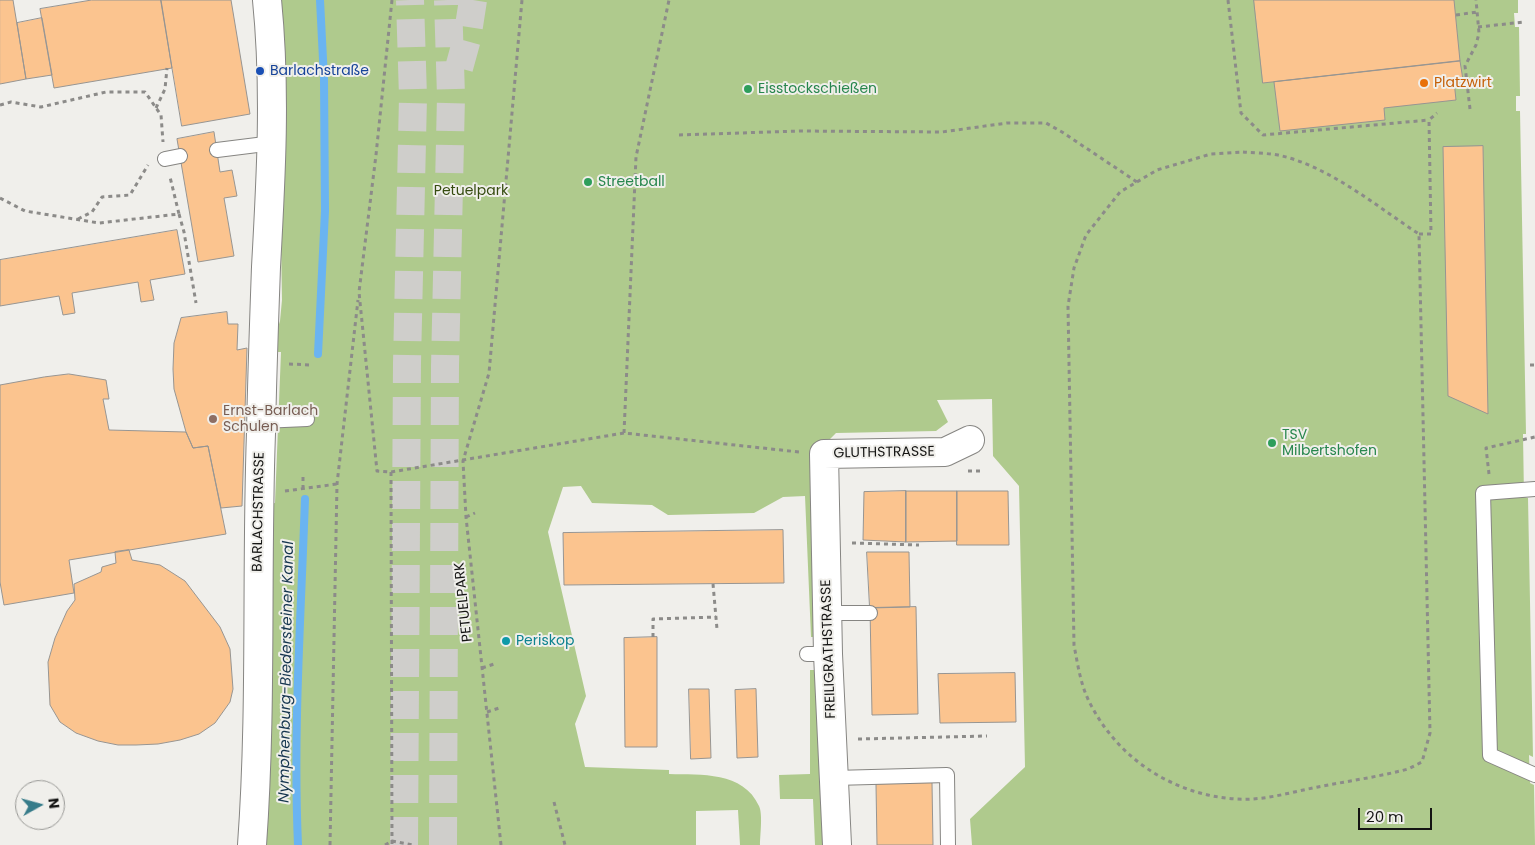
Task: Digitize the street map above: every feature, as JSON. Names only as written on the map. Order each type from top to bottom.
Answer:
[{"type":"street","name":"BARLACHSTRASSE","points":[[252,845],[258,747],[261,421],[273,143],[270,33],[267,0]]},
{"type":"street","name":"GLUTHSTRASSE","points":[[824,454],[945,452],[970,440]]},
{"type":"street","name":"FREILIGRATHSTRASSE","points":[[824,454],[828,613],[818,654],[832,740],[837,845]]},
{"type":"lane","points":[[217,150],[273,143]]},
{"type":"lane","points":[[165,159],[180,156]]},
{"type":"lane","points":[[261,421],[307,419]]},
{"type":"lane","points":[[1535,489],[1483,493],[1490,754],[1535,774]]},
{"type":"lane","points":[[828,613],[870,613]]},
{"type":"lane","points":[[834,778],[947,775],[948,845]]},
{"type":"path","points":[[330,845],[337,484],[376,155],[392,0]]},
{"type":"path","name":"PETUELPARK","points":[[501,845],[466,517],[463,461],[489,373],[522,0]]},
{"type":"path","points":[[624,434],[636,157],[669,0]]},
{"type":"path","points":[[1228,0],[1241,112],[1262,135],[1429,120],[1437,113]]},
{"type":"path","points":[[1470,109],[1464,66],[1476,45],[1478,27],[1476,0]]},
{"type":"path","points":[[1456,15],[1477,12]]},
{"type":"path","points":[[1478,27],[1524,22]]},
{"type":"path","points":[[156,108],[165,89],[167,68]]},
{"type":"path","points":[[0,104],[11,102],[41,107],[106,92],[145,92],[160,114],[165,159],[184,232],[196,303]]},
{"type":"path","points":[[1419,234],[1430,733],[1422,762],[1408,769],[1378,777],[1261,799],[1235,799],[1174,786],[1135,761],[1112,738],[1091,706],[1080,674],[1074,645],[1068,306],[1074,268],[1086,235],[1120,192],[1157,170],[1211,154],[1243,152],[1277,155],[1305,164],[1336,179],[1419,234],[1431,234],[1429,120]]},
{"type":"path","points":[[679,135],[800,131],[942,132],[1007,123],[1046,123],[1137,182]]},
{"type":"path","points":[[78,219],[92,212],[102,198],[130,195],[150,160],[165,159]]},
{"type":"path","points":[[0,198],[25,211],[99,223],[178,214]]},
{"type":"path","points":[[359,292],[377,471],[391,472],[624,434],[824,454]]},
{"type":"path","points":[[1530,365],[1535,365]]},
{"type":"path","points":[[1489,467],[1486,448],[1535,437]]},
{"type":"path","points":[[391,472],[392,843]]},
{"type":"path","points":[[302,489],[303,474]]},
{"type":"path","points":[[259,495],[337,484]]},
{"type":"path","points":[[466,517],[475,514]]},
{"type":"path","points":[[826,542],[919,545]]},
{"type":"path","points":[[713,584],[717,629]]},
{"type":"path","points":[[653,637],[653,619],[716,617]]},
{"type":"path","points":[[482,668],[497,663]]},
{"type":"path","points":[[487,712],[499,708]]},
{"type":"path","points":[[832,740],[987,736]]},
{"type":"path","points":[[554,802],[565,845]]},
{"type":"path","points":[[385,845],[392,843],[413,845]]},
{"type":"green space","name":"TSV Milbertshofen","points":[[277,0],[1518,0],[1518,13],[1514,13],[1515,27],[1519,27],[1520,96],[1516,96],[1516,111],[1520,111],[1526,434],[1523,434],[1524,497],[1528,498],[1533,757],[1529,755],[1530,783],[1534,785],[1535,845],[972,845],[970,819],[1025,767],[1019,486],[993,456],[992,399],[937,400],[948,422],[936,431],[836,433],[827,442],[823,637],[811,637],[805,496],[783,497],[754,513],[668,515],[652,505],[592,503],[581,486],[563,487],[548,532],[586,696],[575,724],[585,767],[669,770],[669,774],[707,775],[732,781],[743,786],[759,806],[761,819],[760,845],[740,845],[738,810],[696,811],[696,845],[260,845],[273,537],[266,504],[275,503],[281,352],[273,352],[274,340],[280,321],[282,300]]},
{"type":"green space","points":[[810,670],[822,670],[827,845],[815,845],[813,799],[780,799],[779,775],[810,774]]},
{"type":"building","points":[[0,0],[13,0],[26,79],[0,84]]},
{"type":"building","points":[[92,0],[161,0],[172,68],[54,88],[40,9]]},
{"type":"building","points":[[161,0],[231,0],[250,114],[182,126]]},
{"type":"building","points":[[1254,0],[1454,0],[1460,61],[1263,83]]},
{"type":"building","points":[[42,18],[52,75],[26,79],[17,23]]},
{"type":"building","points":[[1460,61],[1463,80],[1454,81],[1456,100],[1384,108],[1385,120],[1280,131],[1274,82]]},
{"type":"building","points":[[214,132],[220,172],[232,170],[237,196],[224,198],[234,256],[198,262],[177,139]]},
{"type":"building","points":[[1483,146],[1488,414],[1448,396],[1443,147]]},
{"type":"building","points":[[177,230],[185,274],[150,280],[154,300],[141,302],[138,282],[72,293],[75,313],[63,315],[59,296],[0,306],[0,260]]},
{"type":"building","name":"Ernst-Barlach Schulen","points":[[227,312],[228,324],[238,324],[237,350],[247,348],[242,506],[221,508],[208,446],[193,448],[186,432],[174,389],[173,369],[174,343],[181,318]]},
{"type":"building","points":[[69,374],[106,380],[109,399],[103,399],[109,430],[186,432],[193,448],[208,446],[226,534],[69,560],[74,593],[4,605],[0,582],[0,385]]},
{"type":"building","points":[[906,491],[906,542],[863,540],[864,492]]},
{"type":"building","points":[[906,491],[957,491],[957,541],[906,542]]},
{"type":"building","points":[[957,491],[1008,491],[1009,545],[957,545]]},
{"type":"building","points":[[783,530],[784,583],[564,585],[563,533]]},
{"type":"building","points":[[129,550],[132,560],[160,565],[185,581],[220,627],[230,649],[233,689],[230,702],[215,723],[199,734],[158,744],[118,745],[98,741],[76,733],[60,722],[50,705],[48,662],[55,638],[67,611],[75,600],[74,584],[101,572],[102,567],[116,563],[115,552]]},
{"type":"building","points":[[867,552],[909,552],[910,607],[870,608]]},
{"type":"building","points":[[916,607],[918,714],[872,715],[870,608]]},
{"type":"building","points":[[657,637],[657,747],[625,747],[624,638]]},
{"type":"building","points":[[1015,673],[1016,722],[940,723],[938,674]]},
{"type":"building","points":[[689,689],[709,689],[711,758],[691,759]]},
{"type":"building","points":[[756,689],[758,757],[737,758],[735,690]]},
{"type":"building","points":[[932,782],[933,845],[877,845],[876,784]]},
{"type":"waterway","name":"Nymphenburg-Biedersteiner Kanal","points":[[318,354],[325,211],[324,79],[320,0]]},
{"type":"waterway","name":"Nymphenburg-Biedersteiner Kanal","points":[[298,845],[296,759],[305,499]]},
{"type":"tunnel","points":[[404,845],[407,363],[413,97],[410,0]]},
{"type":"tunnel","points":[[443,845],[445,366],[451,96],[448,0]]},
{"type":"tunnel","points":[[459,68],[467,39],[473,0]]},
{"type":"place","name":"Barlachstraße","points":[[260,71]]},
{"type":"place","name":"Platzwirt","points":[[1424,83]]},
{"type":"place","name":"Eisstockschießen","points":[[748,89]]},
{"type":"place","name":"Streetball","points":[[588,182]]},
{"type":"place","name":"Ernst-Barlach Schulen","points":[[213,419]]},
{"type":"place","name":"TSV Milbertshofen","points":[[1272,443]]},
{"type":"place","name":"Periskop","points":[[506,641]]},
{"type":"park label","name":"Petuelpark","points":[[471,191]]}]
